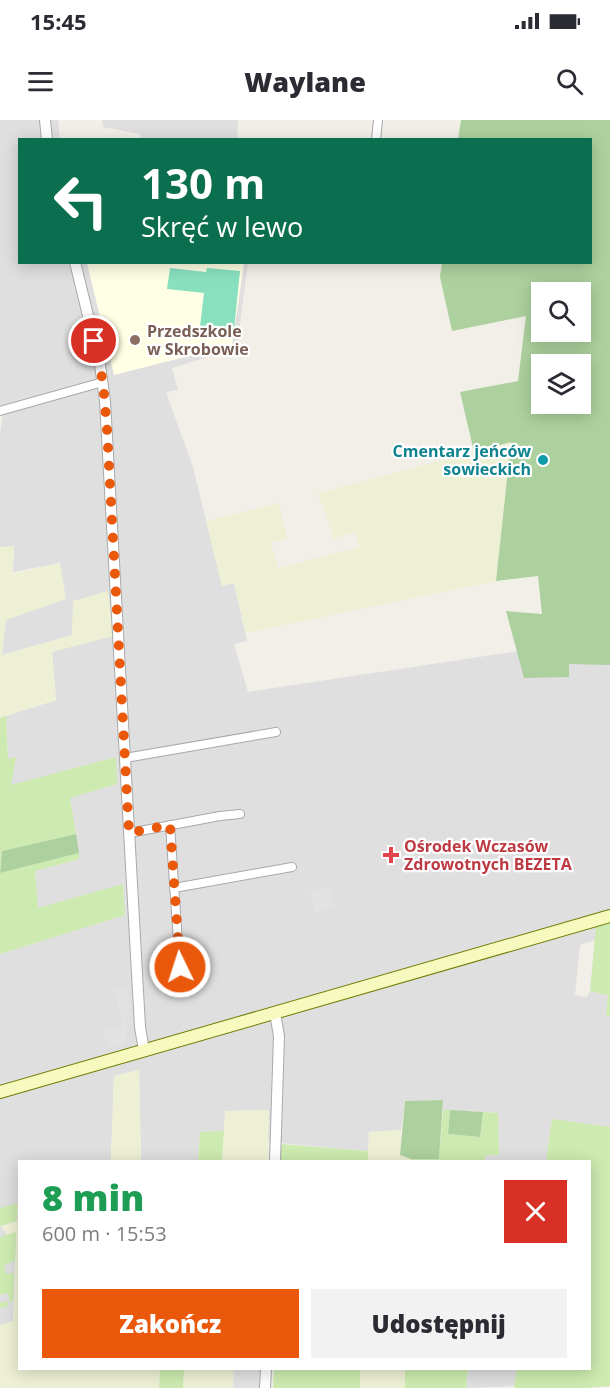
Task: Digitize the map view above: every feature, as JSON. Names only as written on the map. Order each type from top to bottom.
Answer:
[{"type":"main road","points":[[0,1092],[610,916]]},
{"type":"street","points":[[45,120],[47,138]]},
{"type":"street","points":[[376,138],[378,120]]},
{"type":"street","points":[[75,264],[103,382],[140,1027],[144,1051]]},
{"type":"street","points":[[0,411],[103,382]]},
{"type":"street","points":[[125,758],[276,732]]},
{"type":"street","points":[[129,833],[240,814]]},
{"type":"street","points":[[170,825],[181,986]]},
{"type":"street","points":[[174,888],[292,867]]},
{"type":"street","points":[[275,1012],[279,1036],[275,1160]]},
{"type":"street","points":[[265,1388],[266,1370]]},
{"type":"shaded area","points":[[0,120],[58,120],[60,138],[18,138],[18,264],[248,264],[237,348],[172,368],[178,390],[166,392],[193,467],[222,585],[234,583],[247,641],[234,644],[248,692],[525,650],[610,657],[610,935],[580,945],[575,995],[587,997],[590,991],[608,995],[606,1015],[610,1016],[610,1127],[552,1120],[546,1160],[485,1160],[486,1155],[499,1155],[498,1113],[443,1110],[443,1100],[405,1101],[401,1130],[369,1132],[368,1151],[268,1142],[268,1110],[226,1111],[224,1131],[200,1132],[198,1160],[141,1160],[139,1070],[114,1076],[111,1160],[18,1160],[13,1322],[0,1325],[0,954],[125,915],[123,884],[38,909],[35,871],[79,859],[70,798],[117,784],[11,785],[15,757],[8,759],[6,716],[56,700],[52,652],[73,635],[1,655],[6,620],[60,563],[13,572],[14,547],[0,547],[0,434],[3,415],[0,415]]},
{"type":"shaded area","points":[[102,120],[238,120],[237,138],[141,138],[140,134],[103,127]]},
{"type":"shaded area","points":[[87,264],[244,264],[232,345],[114,375]]},
{"type":"shaded area","points":[[511,442],[496,581],[246,633],[234,583],[222,586],[206,521],[279,503],[287,538],[270,543],[279,568],[359,547],[355,532],[334,539],[318,493]]},
{"type":"shaded area","points":[[14,546],[12,574],[60,563],[66,599],[6,620],[2,655],[72,635],[73,601],[108,591],[113,636],[52,652],[56,700],[0,718],[0,547]]},
{"type":"shaded area","points":[[329,887],[335,908],[315,912],[310,892]]},
{"type":"shaded area","points":[[125,987],[128,997],[126,1043],[108,1049],[104,1032],[123,1024],[115,990]]},
{"type":"shaded area","points":[[139,1070],[141,1160],[111,1160],[114,1076]]},
{"type":"shaded area","points":[[269,1110],[268,1160],[222,1160],[225,1111]]},
{"type":"shaded area","points":[[401,1130],[400,1155],[410,1160],[368,1160],[369,1132]]},
{"type":"shaded area","points":[[18,1192],[18,1370],[160,1370],[159,1388],[0,1388],[0,1325],[13,1321],[16,1233],[7,1235],[1,1226],[17,1221]]},
{"type":"shaded area","points":[[184,1370],[234,1370],[233,1388],[183,1388]]},
{"type":"shaded area","points":[[234,1370],[260,1370],[259,1388],[233,1388]]},
{"type":"shaded area","points":[[360,1370],[405,1370],[405,1388],[360,1388]]},
{"type":"shaded area","points":[[468,1370],[517,1370],[515,1386],[466,1388]]},
{"type":"green space","points":[[461,120],[610,120],[610,665],[569,664],[569,677],[524,678],[506,611],[542,614],[538,576],[496,581],[511,442],[474,452],[460,392],[518,381],[526,316],[452,331],[440,277],[442,264],[592,264],[592,138],[458,138]]},
{"type":"green space","points":[[170,268],[206,272],[207,268],[240,271],[233,339],[199,335],[204,293],[167,289]]},
{"type":"green space","points":[[6,716],[8,759],[16,757],[11,785],[116,757],[117,784],[70,798],[76,834],[2,851],[0,868],[0,718]]},
{"type":"green space","points":[[76,834],[79,853],[0,873],[2,851]]},
{"type":"green space","points":[[79,853],[79,859],[35,871],[38,908],[123,884],[125,915],[0,954],[0,873]]},
{"type":"green space","points":[[610,921],[610,1016],[606,1016],[608,995],[590,991],[596,926]]},
{"type":"green space","points":[[443,1100],[439,1159],[411,1159],[400,1155],[405,1101]]},
{"type":"green space","points":[[443,1110],[450,1110],[448,1134],[480,1137],[483,1112],[498,1113],[499,1155],[486,1155],[485,1160],[410,1160],[439,1159]]},
{"type":"green space","points":[[450,1110],[483,1112],[480,1137],[448,1134]]},
{"type":"green space","points":[[552,1119],[610,1127],[610,1386],[514,1388],[517,1370],[591,1370],[591,1160],[546,1160]]},
{"type":"green space","points":[[224,1131],[222,1160],[198,1160],[200,1132]]},
{"type":"green space","points":[[281,1144],[368,1151],[368,1160],[281,1160]]},
{"type":"green space","points":[[17,1203],[17,1221],[0,1226],[0,1208]]},
{"type":"green space","points":[[16,1232],[15,1261],[4,1265],[6,1274],[14,1273],[13,1301],[7,1302],[8,1306],[0,1308],[0,1303],[10,1300],[7,1293],[0,1295],[0,1237]]},
{"type":"green space","points":[[160,1370],[184,1370],[183,1388],[159,1388]]},
{"type":"green space","points":[[274,1370],[360,1370],[360,1388],[273,1388]]},
{"type":"green space","points":[[405,1370],[468,1370],[466,1388],[405,1388]]},
{"type":"place","name":"Przedszkole w Skrobowie","points":[[135,340]]},
{"type":"place","name":"Cmentarz jeńców sowieckich","points":[[543,460]]},
{"type":"place","name":"Ośrodek Wczasów Zdrowotnych BEZETA","points":[[391,855]]},
{"type":"route","points":[[94,341],[103,382],[107,429],[129,833],[170,825],[180,967]]}]
